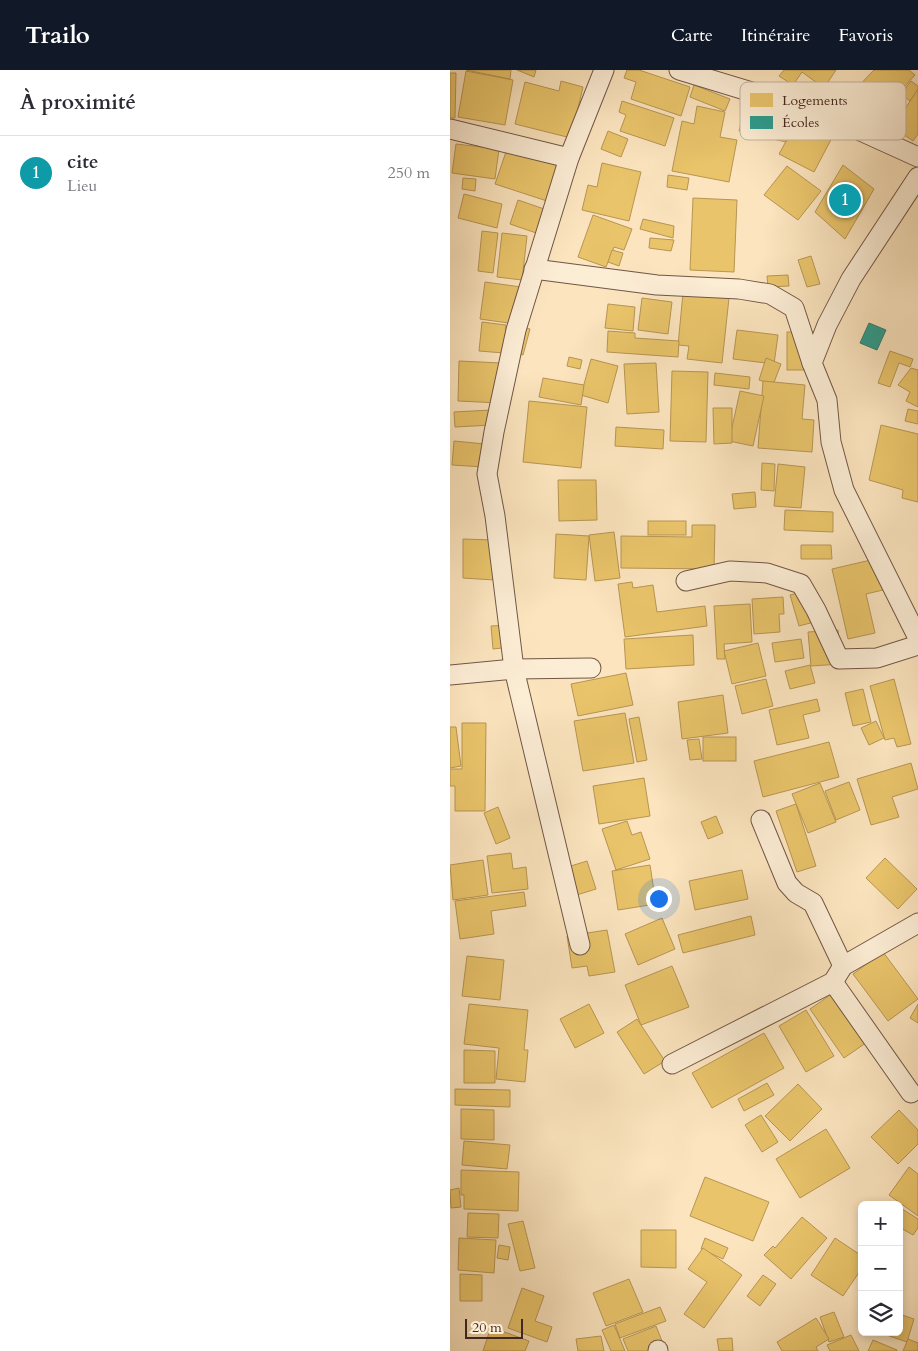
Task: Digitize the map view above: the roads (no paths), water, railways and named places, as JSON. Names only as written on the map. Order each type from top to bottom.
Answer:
[{"type":"street","points":[[580,945],[514,669],[488,474],[494,432],[516,330],[569,158],[604,70]]},
{"type":"street","points":[[679,70],[740,88]]},
{"type":"street","points":[[450,129],[569,158]]},
{"type":"street","points":[[882,140],[918,156]]},
{"type":"street","points":[[812,363],[827,325],[851,279],[918,177]]},
{"type":"street","points":[[534,269],[657,285],[739,288],[770,294],[794,308],[812,363],[827,400],[831,442],[844,490],[918,638]]},
{"type":"street","points":[[686,581],[730,570],[767,573],[801,584],[816,610],[839,659],[876,658],[918,646]]},
{"type":"street","points":[[450,675],[514,669],[590,668]]},
{"type":"street","points":[[761,820],[787,883],[796,893],[813,903],[838,974],[911,1093]]},
{"type":"street","points":[[672,1064],[838,974],[918,923]]},
{"type":"place","name":"cite","points":[[845,200]]}]
